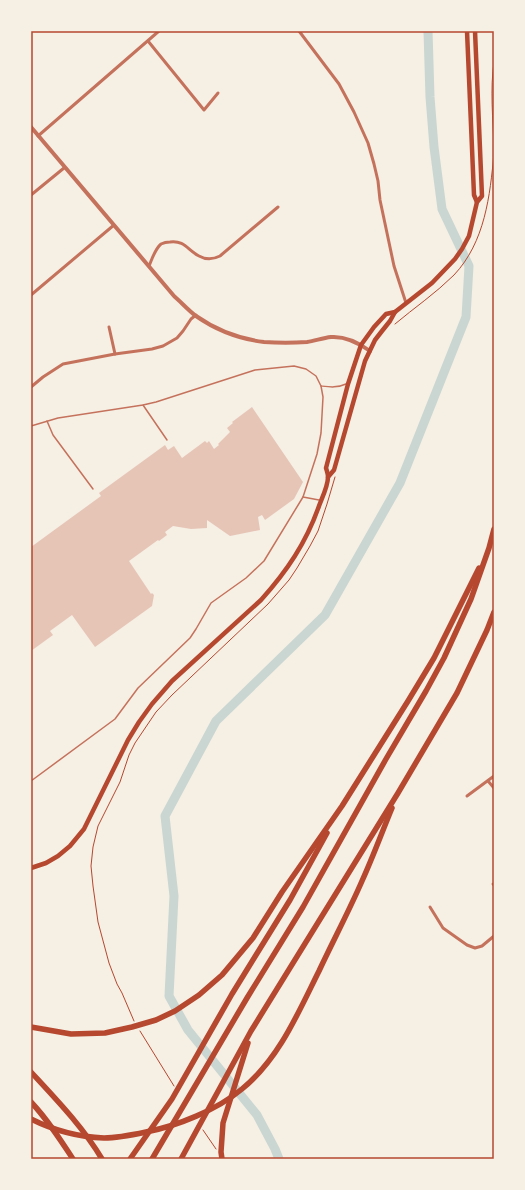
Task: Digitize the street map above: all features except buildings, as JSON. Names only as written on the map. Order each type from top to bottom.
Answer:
[{"type":"highway","points":[[152,1159],[307,900],[444,658],[471,599],[494,529]]},
{"type":"highway","points":[[31,1027],[71,1034],[105,1033],[134,1026],[156,1020],[175,1011],[199,996],[222,975],[253,938],[282,892],[342,806],[421,680],[434,658],[489,548]]},
{"type":"highway","points":[[181,1159],[251,1031],[398,793],[457,693],[494,612]]},
{"type":"highway","points":[[31,1119],[46,1126],[72,1134],[104,1138],[130,1135],[177,1124],[227,1100],[241,1090],[266,1065],[295,1018],[363,880],[398,793]]},
{"type":"highway","points":[[130,1159],[172,1099],[232,994],[290,900],[342,806]]},
{"type":"highway","points":[[222,1159],[223,1123],[251,1031]]},
{"type":"highway","points":[[31,1072],[55,1098],[96,1148],[102,1159]]},
{"type":"highway","points":[[31,1102],[74,1159]]},
{"type":"highway","points":[[148,1159],[160,1147]]},
{"type":"main road","points":[[467,31],[474,194],[477,202]]},
{"type":"main road","points":[[31,868],[46,863],[58,856],[70,846],[84,829],[128,740],[152,704],[172,681],[261,600],[274,586],[294,558],[303,544],[313,522],[328,477],[334,470],[358,382],[365,361],[375,340],[395,312],[432,283],[455,259],[469,236],[477,202],[482,196],[475,31]]},
{"type":"main road","points":[[328,477],[326,468],[348,384],[361,345],[386,314],[395,312]]},
{"type":"street","points":[[38,136],[160,31]]},
{"type":"street","points":[[300,31],[339,84],[368,143],[378,181],[380,200],[394,266],[406,303]]},
{"type":"street","points":[[148,41],[204,110],[218,93]]},
{"type":"street","points":[[31,128],[174,296],[196,315],[218,329],[245,338],[264,342],[306,342],[330,337],[338,337],[361,345],[370,351]]},
{"type":"street","points":[[31,195],[64,168]]},
{"type":"street","points":[[149,266],[160,244],[173,241],[183,243],[197,255],[204,258],[210,259],[220,256],[278,207]]},
{"type":"street","points":[[31,296],[114,225]]},
{"type":"street","points":[[31,387],[42,377],[63,364],[115,354],[152,349],[169,344],[180,334],[191,319],[196,315]]},
{"type":"street","points":[[109,327],[115,354]]},
{"type":"street","points":[[467,796],[494,776]]},
{"type":"street","points":[[488,781],[494,788]]},
{"type":"street","points":[[430,907],[443,928],[467,945],[475,948],[482,946],[494,936]]},
{"type":"lane","points":[[31,426],[58,418],[160,401],[255,370],[278,367],[294,366],[306,369],[316,376],[321,386],[323,397],[321,433],[312,472],[303,497],[264,561],[246,578],[211,603],[190,638],[138,688],[115,719],[31,781]]},
{"type":"lane","points":[[321,386],[332,388],[348,384]]},
{"type":"lane","points":[[143,405],[166,440]]},
{"type":"lane","points":[[47,421],[53,435],[93,489]]},
{"type":"lane","points":[[303,497],[321,501]]},
{"type":"path","points":[[494,62],[494,147]]},
{"type":"path","points":[[488,201],[492,179],[494,153]]},
{"type":"path","points":[[134,1026],[104,947],[97,918],[91,866],[93,847],[98,826],[120,782],[135,743],[156,712],[268,604],[289,580],[318,531],[328,504],[336,474]]},
{"type":"path","points":[[139,1029],[175,1087]]},
{"type":"path","points":[[202,1129],[216,1150]]},
{"type":"waterway","points":[[279,1159],[257,1115],[188,1030],[169,996],[174,896],[165,816],[216,721],[325,615],[400,483],[466,317],[469,266],[442,209],[434,147],[430,97],[428,31]]}]
